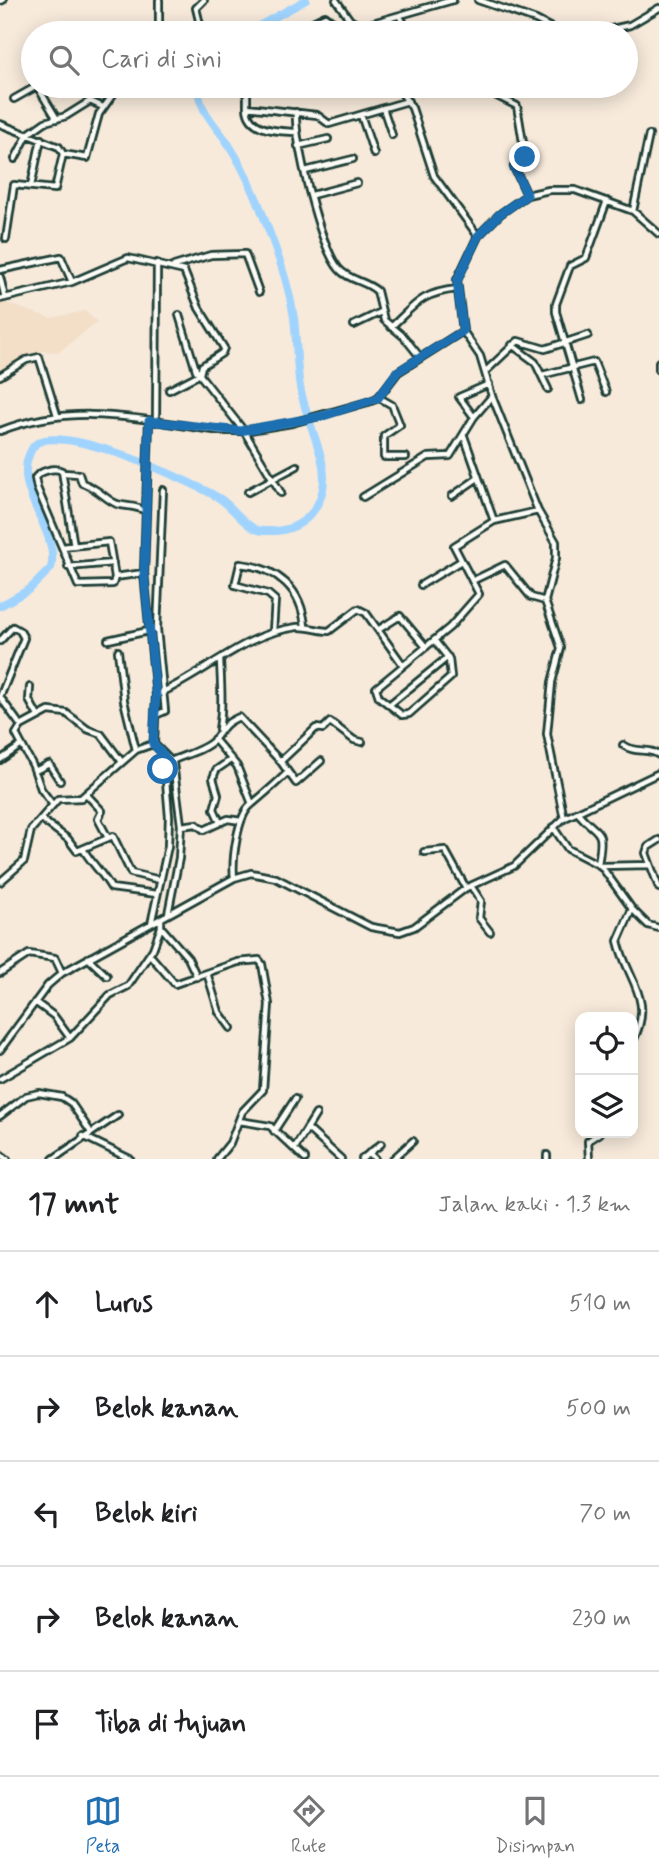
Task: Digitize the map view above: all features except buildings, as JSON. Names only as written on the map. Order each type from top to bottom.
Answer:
[{"type":"street","points":[[159,0],[159,21]]},
{"type":"street","points":[[199,21],[196,8],[204,0]]},
{"type":"street","points":[[336,0],[351,21]]},
{"type":"street","points":[[388,21],[453,0]]},
{"type":"street","points":[[478,0],[538,21]]},
{"type":"street","points":[[637,21],[659,8]]},
{"type":"street","points":[[315,21],[325,16],[332,21]]},
{"type":"street","points":[[400,17],[402,21]]},
{"type":"street","points":[[14,99],[21,95]]},
{"type":"street","points":[[44,98],[57,119]]},
{"type":"street","points":[[63,154],[83,160],[88,158],[103,107],[110,98]]},
{"type":"street","points":[[247,98],[249,117],[266,130],[295,132]]},
{"type":"street","points":[[406,98],[435,176],[478,236]]},
{"type":"street","points":[[501,98],[517,106],[526,155],[514,167],[527,195]]},
{"type":"street","points":[[15,159],[28,134],[89,101],[103,107]]},
{"type":"street","points":[[247,107],[319,115],[329,124],[408,101]]},
{"type":"street","points":[[383,108],[392,135]]},
{"type":"street","points":[[296,112],[295,132],[317,224],[335,263],[343,273],[377,291],[381,312],[391,327],[404,337],[420,357]]},
{"type":"street","points":[[361,115],[374,155]]},
{"type":"street","points":[[0,124],[59,147],[63,154],[55,190],[14,185],[6,239]]},
{"type":"street","points":[[633,211],[649,135]]},
{"type":"street","points":[[31,186],[41,139]]},
{"type":"street","points":[[298,146],[328,139]]},
{"type":"street","points":[[305,171],[352,159]]},
{"type":"street","points":[[312,195],[357,183]]},
{"type":"street","points":[[564,819],[547,734],[552,682],[561,646],[545,601],[556,546],[554,535],[538,511],[492,396],[486,371],[463,331],[457,289],[478,236],[500,214],[527,195],[564,188],[633,211],[659,234]]},
{"type":"street","points":[[582,400],[556,304],[570,266],[586,258],[607,201]]},
{"type":"street","points":[[173,266],[211,255],[245,254],[259,292]]},
{"type":"street","points":[[0,270],[61,257],[72,282]]},
{"type":"street","points":[[0,277],[2,298],[72,282],[123,259],[137,258],[173,266],[187,275],[197,304],[224,346],[222,354],[202,366],[200,374],[169,390]]},
{"type":"street","points":[[156,422],[157,263]]},
{"type":"street","points":[[391,327],[417,301],[430,293],[457,289]]},
{"type":"street","points":[[354,325],[381,312]]},
{"type":"street","points":[[179,315],[192,362],[244,431],[281,493]]},
{"type":"street","points":[[0,431],[38,418],[57,415],[94,414],[244,431],[292,423],[323,416],[378,397],[397,372],[463,331]]},
{"type":"street","points":[[486,371],[512,345],[523,341],[545,349],[588,335]]},
{"type":"street","points":[[512,345],[535,362],[548,389]]},
{"type":"street","points":[[0,376],[26,360],[39,357],[57,415]]},
{"type":"street","points":[[542,375],[594,362],[606,392]]},
{"type":"street","points":[[659,362],[659,370]]},
{"type":"street","points":[[474,417],[459,397],[489,384]]},
{"type":"street","points":[[363,497],[428,457],[450,456],[474,417],[492,396]]},
{"type":"street","points":[[378,397],[392,405],[400,427],[384,436],[384,457],[406,457]]},
{"type":"street","points":[[149,421],[144,573],[147,629],[156,695],[153,744],[171,761],[181,826],[179,858],[168,915]]},
{"type":"street","points":[[464,435],[495,521]]},
{"type":"street","points":[[248,492],[297,466]]},
{"type":"street","points":[[62,547],[109,542],[115,577],[113,584],[81,587],[68,567],[35,481],[38,474],[55,469],[62,473],[79,474],[81,482],[100,490],[114,502],[135,505],[145,510]]},
{"type":"street","points":[[62,473],[74,546]]},
{"type":"street","points":[[452,496],[478,478]]},
{"type":"street","points":[[156,715],[164,713],[157,629],[163,491]]},
{"type":"street","points":[[434,640],[448,657],[451,677],[409,714],[402,715],[379,697],[376,688],[403,665],[450,627],[480,594],[454,545],[495,521],[538,511]]},
{"type":"street","points":[[421,585],[461,561]]},
{"type":"street","points":[[68,567],[113,563]]},
{"type":"street","points":[[272,631],[275,600],[268,594],[235,585],[240,564],[275,572],[285,581],[301,606],[305,627]]},
{"type":"street","points":[[472,581],[505,565],[531,597],[545,601]]},
{"type":"street","points":[[115,577],[144,573]]},
{"type":"street","points":[[156,695],[220,660],[249,640],[272,631],[305,627],[329,631],[360,609],[403,665]]},
{"type":"street","points":[[378,630],[400,616],[426,647]]},
{"type":"street","points":[[0,641],[13,627],[20,631],[24,638],[0,697],[21,726]]},
{"type":"street","points":[[108,640],[147,629],[157,629]]},
{"type":"street","points":[[118,651],[124,701],[136,750]]},
{"type":"street","points":[[389,705],[448,657]]},
{"type":"street","points":[[171,761],[214,739],[222,703],[220,660]]},
{"type":"street","points":[[30,687],[29,700],[38,716]]},
{"type":"street","points":[[53,805],[41,789],[16,734],[21,726],[49,711],[69,714],[87,729],[101,734],[122,762]]},
{"type":"street","points":[[218,729],[241,717],[299,784],[321,761]]},
{"type":"street","points":[[281,762],[316,728],[323,729],[331,722],[354,740],[362,742]]},
{"type":"street","points":[[214,739],[232,759],[252,804]]},
{"type":"street","points":[[0,882],[24,861],[31,830],[53,805],[62,797],[81,798],[136,750],[153,744]]},
{"type":"street","points":[[0,760],[22,745]]},
{"type":"street","points":[[623,745],[630,751],[652,751],[659,755]]},
{"type":"street","points":[[151,924],[168,846],[169,817],[164,756]]},
{"type":"street","points":[[220,822],[214,809],[218,795],[213,778],[216,770],[232,759]]},
{"type":"street","points":[[35,771],[49,764],[60,781]]},
{"type":"street","points":[[234,878],[233,864],[241,821],[252,804],[288,772]]},
{"type":"street","points":[[0,1050],[35,1003],[62,973],[234,878],[251,873],[264,874],[372,927],[400,932],[414,927],[469,887],[514,866],[564,819],[659,773]]},
{"type":"street","points":[[86,794],[102,811],[98,819],[107,836]]},
{"type":"street","points":[[578,813],[597,829],[602,843],[600,865],[632,909],[648,925],[659,928]]},
{"type":"street","points":[[181,826],[197,824],[204,830],[230,818],[241,821]]},
{"type":"street","points":[[41,819],[68,839],[76,850],[107,836],[114,837],[131,873],[160,880]]},
{"type":"street","points":[[554,827],[568,849],[600,865],[650,865]]},
{"type":"street","points":[[659,840],[646,849],[659,887]]},
{"type":"street","points":[[83,849],[97,873],[106,877],[111,888],[157,894]]},
{"type":"street","points":[[424,852],[445,850],[481,901],[480,920],[490,932]]},
{"type":"street","points":[[632,909],[618,941],[643,1004],[638,1029]]},
{"type":"street","points":[[0,1079],[70,1038],[110,995],[128,986],[150,954],[161,927],[161,919]]},
{"type":"street","points":[[161,927],[188,958],[197,977]]},
{"type":"street","points":[[0,972],[29,954],[57,959],[62,973]]},
{"type":"street","points":[[150,954],[174,984],[243,962],[255,961],[262,964],[270,1004],[263,1090],[242,1112],[230,1143],[217,1159]]},
{"type":"street","points":[[88,958],[107,976]]},
{"type":"street","points":[[207,973],[220,1015],[231,1028]]},
{"type":"street","points":[[35,1003],[54,1016],[70,1038]]},
{"type":"street","points":[[0,1116],[26,1096],[39,1094],[62,1097],[71,1103],[90,1131]]},
{"type":"street","points":[[274,1131],[295,1099]]},
{"type":"street","points":[[295,1148],[317,1114]]},
{"type":"street","points":[[53,1159],[90,1131],[118,1115]]},
{"type":"street","points":[[239,1121],[267,1125],[305,1159]]},
{"type":"street","points":[[307,1128],[341,1159]]},
{"type":"street","points":[[83,1136],[130,1159]]},
{"type":"street","points":[[589,1159],[588,1141],[592,1138]]},
{"type":"street","points":[[393,1159],[413,1141]]},
{"type":"street","points":[[362,1159],[381,1144]]},
{"type":"street","points":[[0,1153],[7,1159]]},
{"type":"street","points":[[369,1153],[375,1159]]},
{"type":"shaded area","points":[[0,301],[50,318],[85,311],[97,322],[59,352],[40,351],[0,373]]},
{"type":"waterway","points":[[268,21],[306,0]]},
{"type":"waterway","points":[[0,606],[30,589],[51,568],[49,538],[26,478],[27,462],[33,447],[45,440],[66,440],[93,446],[154,467],[219,498],[245,522],[260,531],[276,531],[300,523],[310,515],[321,495],[324,483],[321,457],[301,392],[294,318],[284,273],[252,187],[200,98]]},
{"type":"route","points":[[163,769],[164,756],[153,744],[156,740],[156,695],[147,629],[144,573],[149,421],[220,431],[244,431],[323,416],[378,398],[397,372],[463,331],[457,281],[478,236],[500,214],[527,195],[514,167],[525,157]]}]
